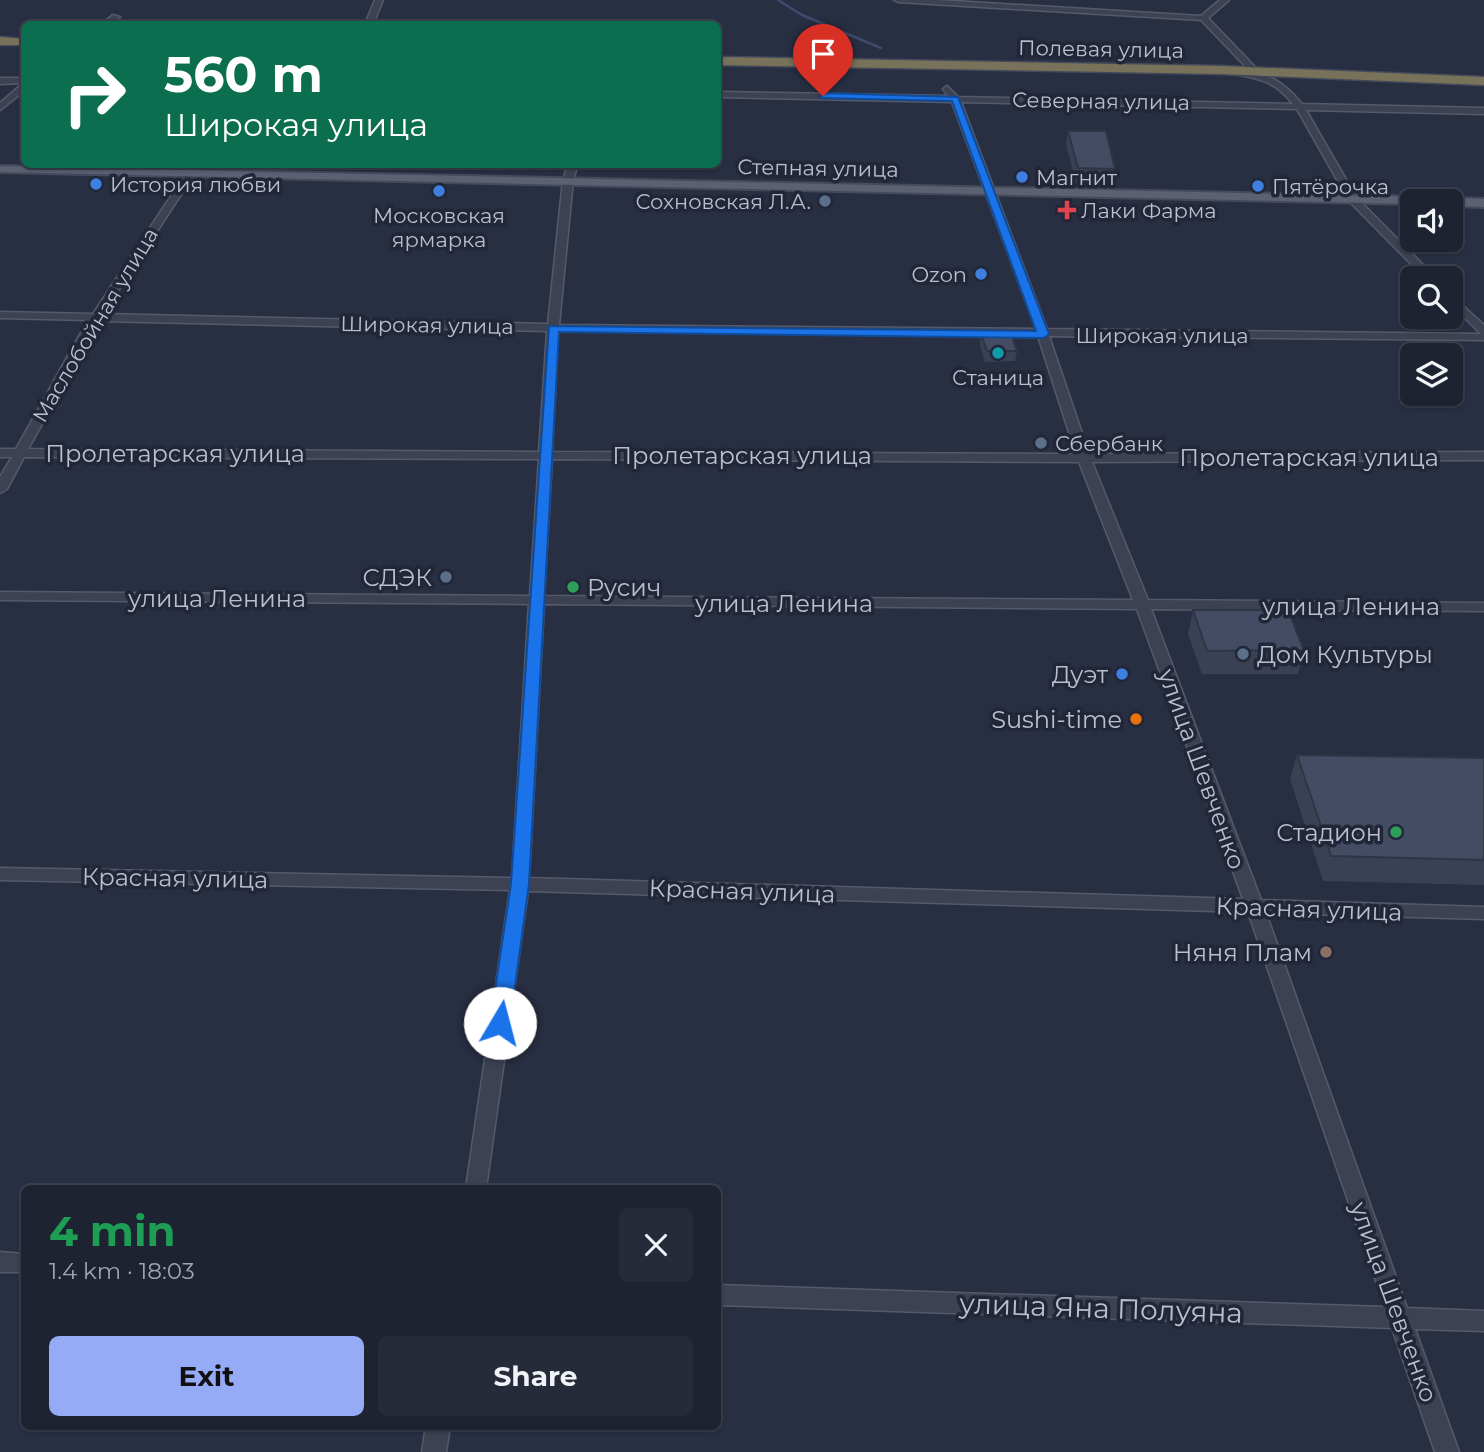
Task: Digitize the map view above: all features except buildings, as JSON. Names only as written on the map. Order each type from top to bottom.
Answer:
[{"type":"highway","points":[[0,40],[21,41]]},
{"type":"highway","name":"Полевая улица","points":[[721,59],[1251,67],[1484,78]]},
{"type":"highway","name":"Полевая улица","points":[[721,59],[1484,78]]},
{"type":"main road","name":"Степная улица","points":[[0,169],[194,169],[1400,200]]},
{"type":"main road","points":[[1463,202],[1484,203]]},
{"type":"street","points":[[370,21],[379,0]]},
{"type":"street","points":[[898,0],[1203,18],[1251,67]]},
{"type":"street","points":[[1046,0],[1063,10]]},
{"type":"street","points":[[1203,18],[1225,0]]},
{"type":"street","points":[[110,21],[116,17]]},
{"type":"street","points":[[1221,70],[1266,77],[1283,87],[1300,107],[1352,199],[1418,266]]},
{"type":"street","points":[[1283,87],[1296,76],[1325,74]]},
{"type":"street","points":[[0,81],[21,81]]},
{"type":"street","name":"улица Шевченко","points":[[947,89],[955,99],[1044,334],[1084,458],[1143,606],[1255,908],[1402,1318],[1447,1452]]},
{"type":"street","points":[[0,107],[21,90]]},
{"type":"street","name":"Северная улица","points":[[721,94],[1484,111]]},
{"type":"street","points":[[476,1185],[520,884],[553,328],[568,180],[572,168]]},
{"type":"street","name":"Маслобойная улица","points":[[0,489],[96,317],[194,169]]},
{"type":"street","points":[[1463,310],[1484,331]]},
{"type":"street","name":"Широкая улица","points":[[0,315],[553,328],[1484,337]]},
{"type":"street","name":"Пролетарская улица","points":[[0,453],[1084,458],[1484,456]]},
{"type":"street","name":"улица Ленина","points":[[0,596],[1484,607]]},
{"type":"street","name":"Красная улица","points":[[0,874],[520,884],[1484,914]]},
{"type":"street","points":[[0,1262],[21,1263]]},
{"type":"street","name":"улица Яна Полуяна","points":[[721,1295],[1484,1321]]},
{"type":"street","points":[[434,1452],[437,1430]]},
{"type":"waterway","points":[[778,0],[802,15],[881,48]]},
{"type":"place","name":"Магнит","points":[[1022,177]]},
{"type":"place","name":"История любви","points":[[96,184]]},
{"type":"place","name":"Пятёрочка","points":[[1258,186]]},
{"type":"place","name":"Московская ярмарка","points":[[439,191]]},
{"type":"place","name":"Сохновская Л.А.","points":[[825,201]]},
{"type":"place","name":"Лаки Фарма","points":[[1067,210]]},
{"type":"place","name":"Ozon","points":[[981,274]]},
{"type":"place","name":"Станица","points":[[998,353]]},
{"type":"place","name":"Сбербанк","points":[[1041,443]]},
{"type":"place","name":"СДЭК","points":[[446,577]]},
{"type":"place","name":"Русич","points":[[573,587]]},
{"type":"place","name":"Дом Культуры","points":[[1243,654]]},
{"type":"place","name":"Дуэт","points":[[1122,674]]},
{"type":"place","name":"Sushi-time","points":[[1136,719]]},
{"type":"place","name":"Стадион","points":[[1396,832]]},
{"type":"place","name":"Няня Плам","points":[[1326,952]]},
{"type":"route","points":[[500,1023],[520,884],[553,328],[1044,334],[955,99],[823,96]]}]
